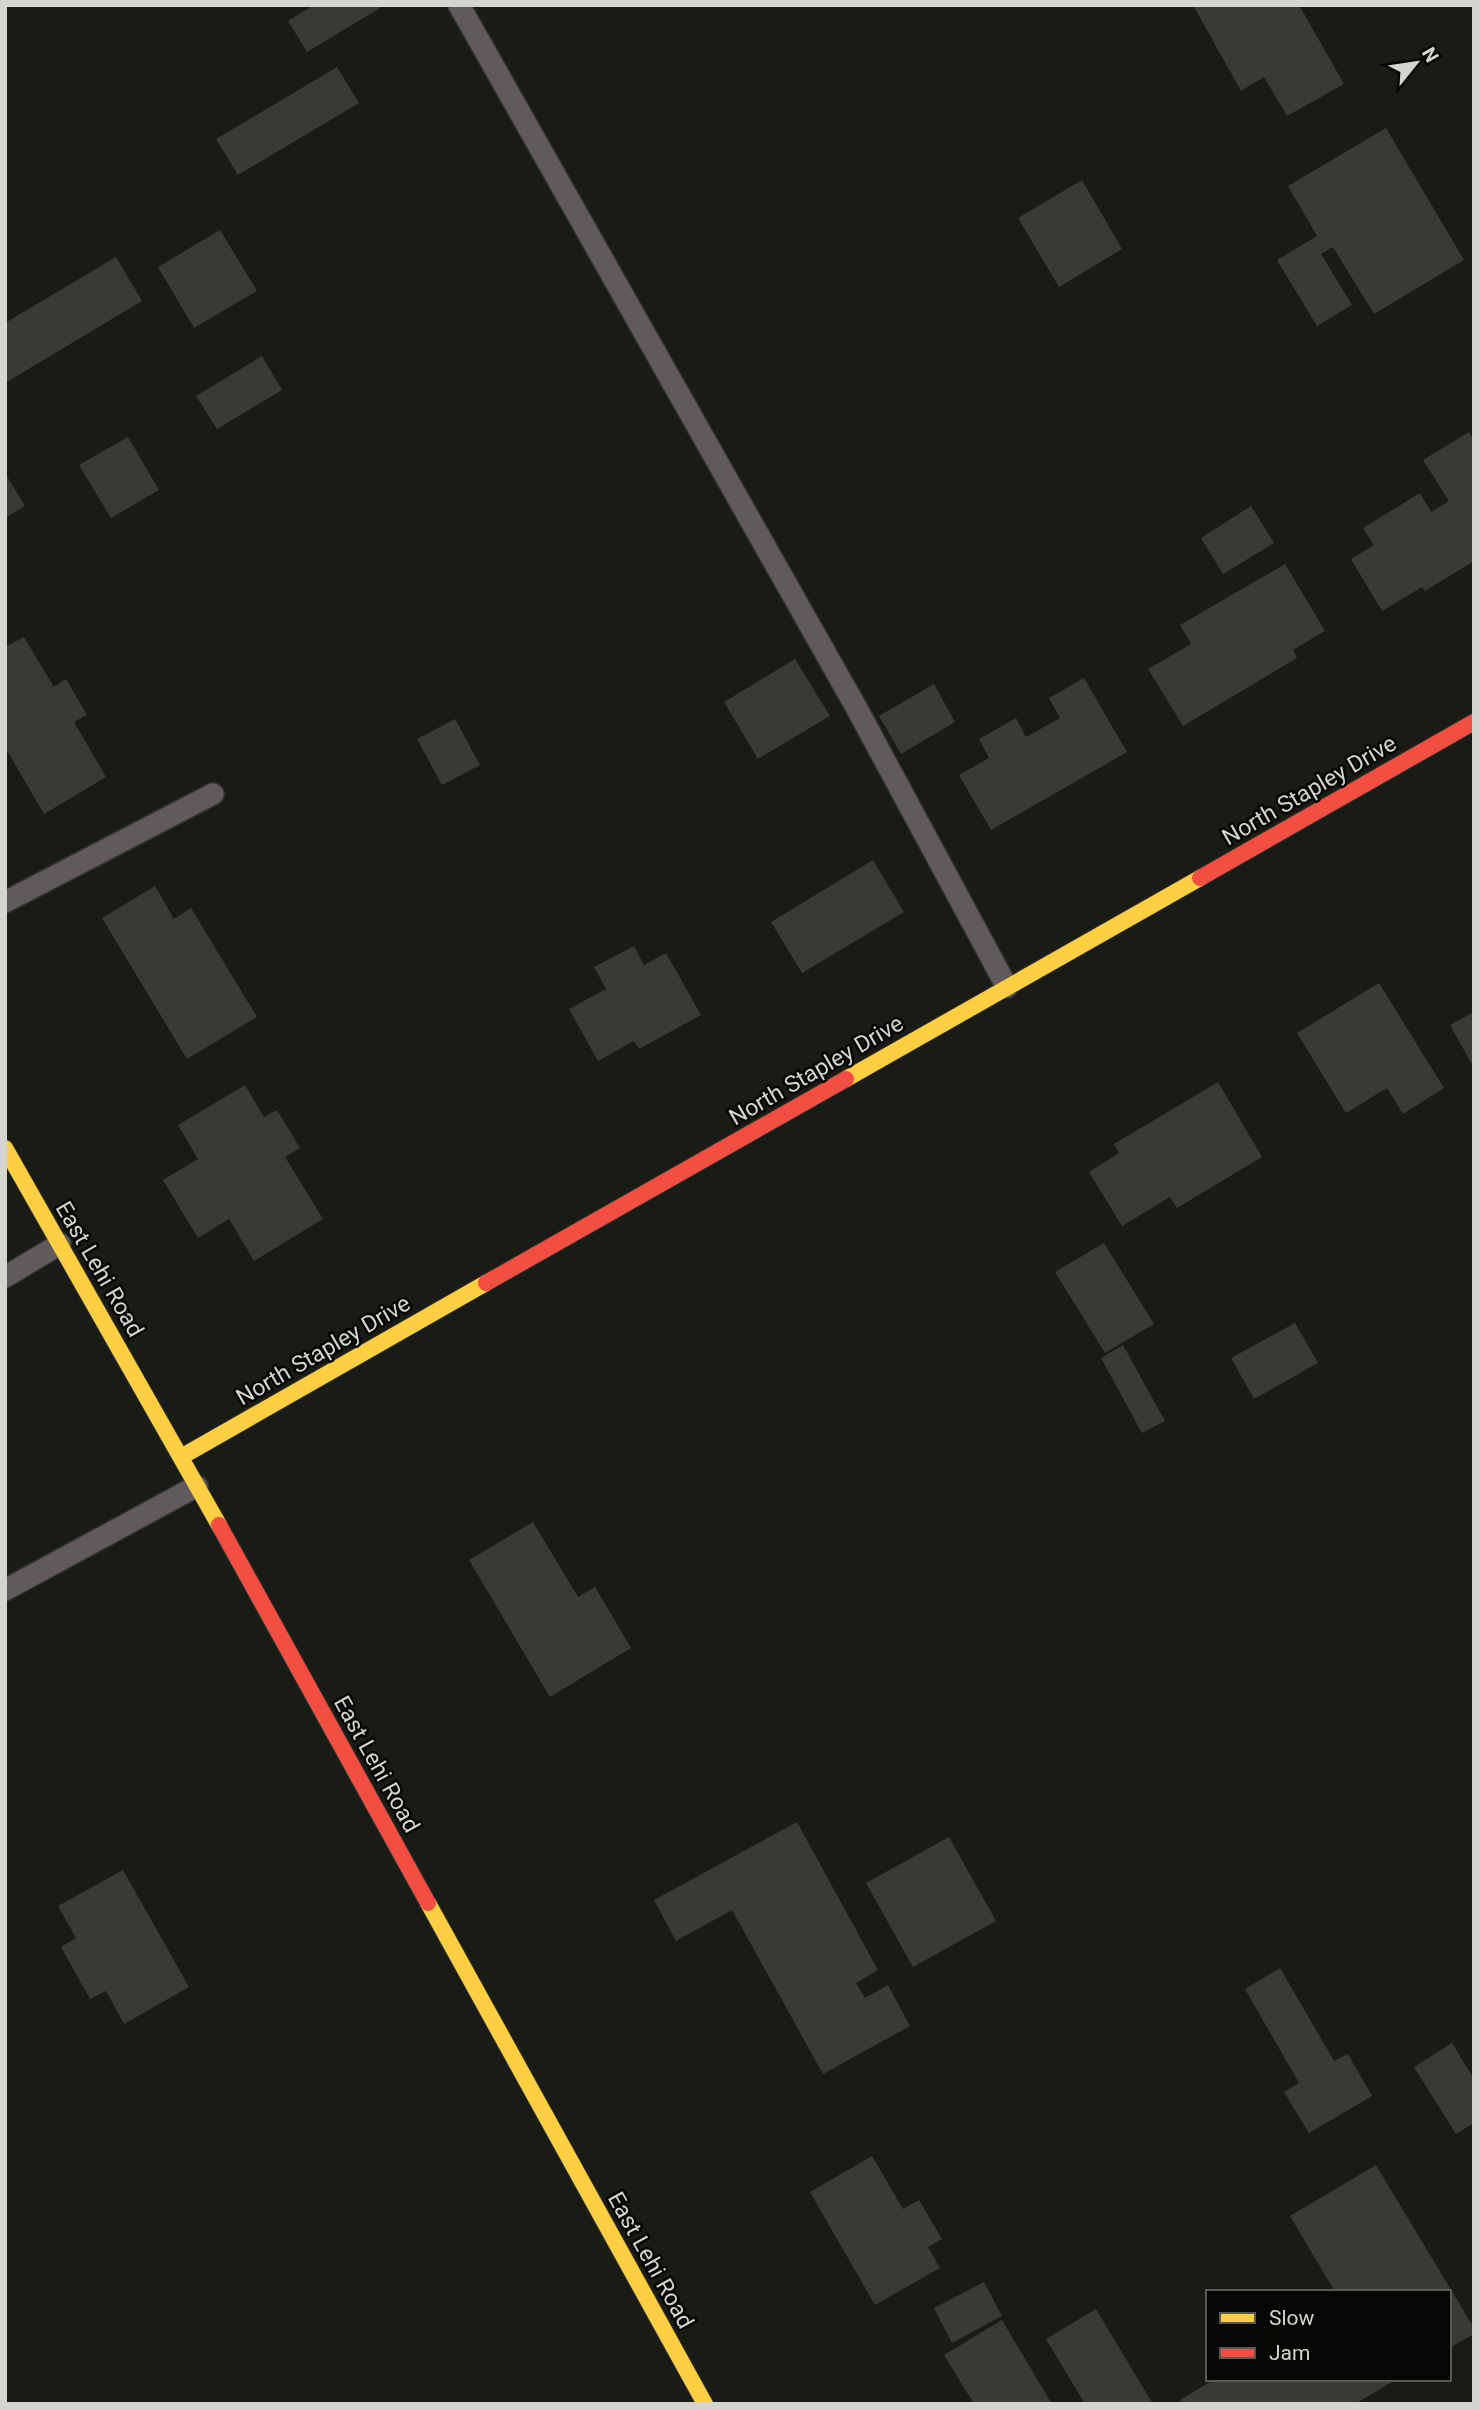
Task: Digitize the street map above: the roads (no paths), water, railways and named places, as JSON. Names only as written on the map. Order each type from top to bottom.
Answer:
[{"type":"street","name":"North Stapley Drive","points":[[181,1457],[1007,987],[1470,732]]},
{"type":"street","name":"East Lehi Road","points":[[5,1148],[181,1457],[705,2404]]},
{"type":"lane","points":[[459,5],[856,707],[1007,987]]},
{"type":"lane","points":[[5,902],[213,794]]},
{"type":"lane","points":[[5,1277],[60,1244]]},
{"type":"lane","points":[[5,1590],[197,1486]]}]
